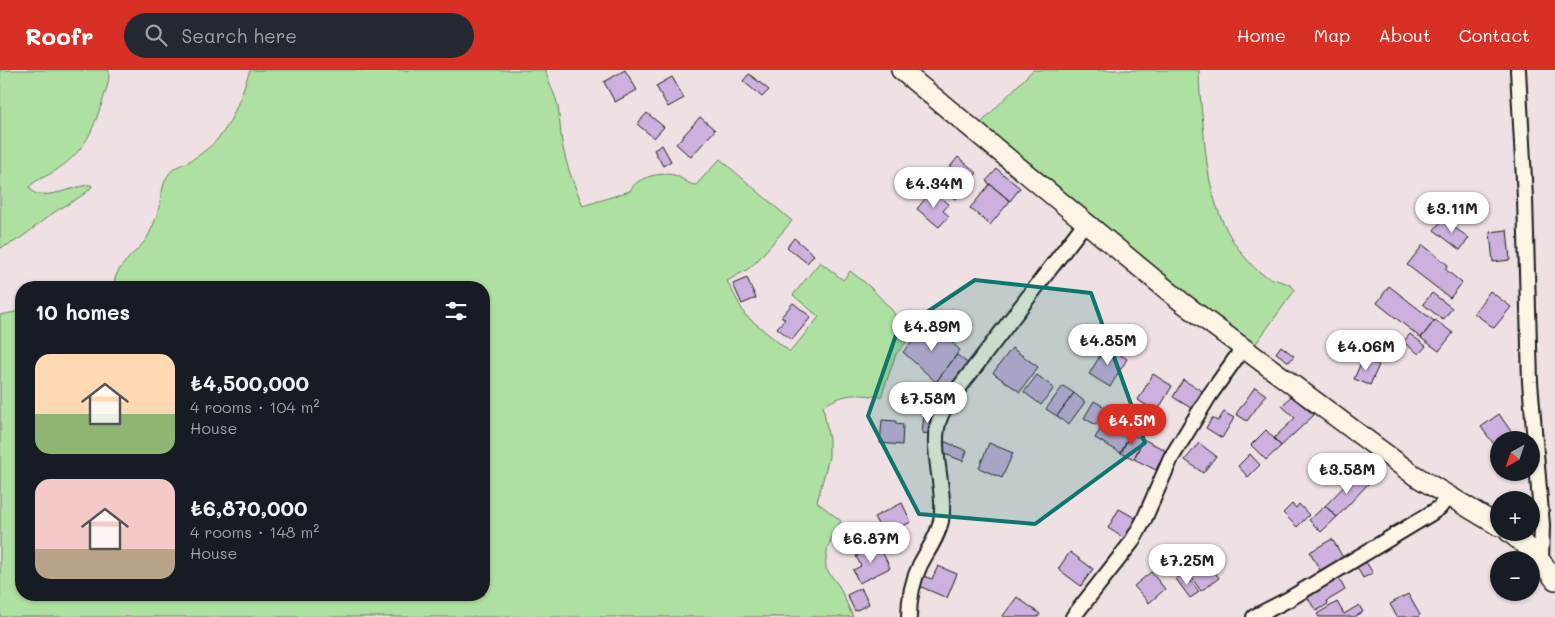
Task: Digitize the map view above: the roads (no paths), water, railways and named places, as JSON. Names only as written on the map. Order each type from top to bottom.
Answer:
[{"type":"street","points":[[901,70],[1182,303],[1414,475],[1490,521]]},
{"type":"street","points":[[1518,70],[1525,198],[1530,382],[1548,524],[1541,561]]},
{"type":"street","points":[[909,617],[912,586],[920,565],[935,539],[941,523],[943,504],[936,439],[940,416],[1085,223]]},
{"type":"street","points":[[1073,617],[1131,543],[1143,522],[1171,458],[1209,396],[1242,348]]},
{"type":"street","points":[[1254,617],[1297,594],[1430,514],[1449,496]]},
{"type":"street","points":[[1520,541],[1534,552],[1555,580]]}]
